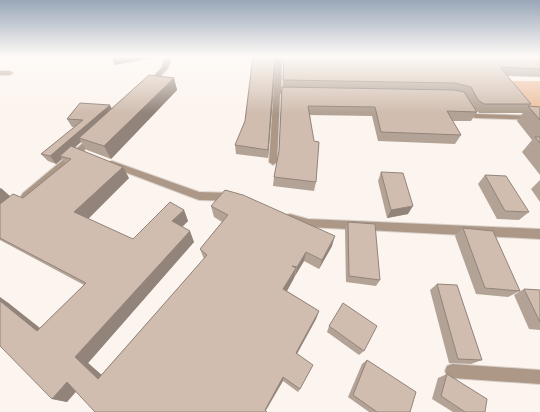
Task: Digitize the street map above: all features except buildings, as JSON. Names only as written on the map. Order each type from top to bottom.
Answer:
[{"type":"street","points":[[144,89],[158,75]]},
{"type":"street","points":[[273,162],[278,75]]},
{"type":"street","points":[[277,92],[301,92]]},
{"type":"street","points":[[462,99],[469,110],[476,116],[540,118]]},
{"type":"street","points":[[18,203],[82,153],[100,132]]},
{"type":"street","points":[[99,160],[199,196],[231,196],[244,200]]},
{"type":"street","points":[[281,214],[308,223],[540,234]]},
{"type":"street","points":[[452,371],[540,377]]},
{"type":"shaded area","points":[[508,81],[540,81],[540,115],[527,115]]}]
